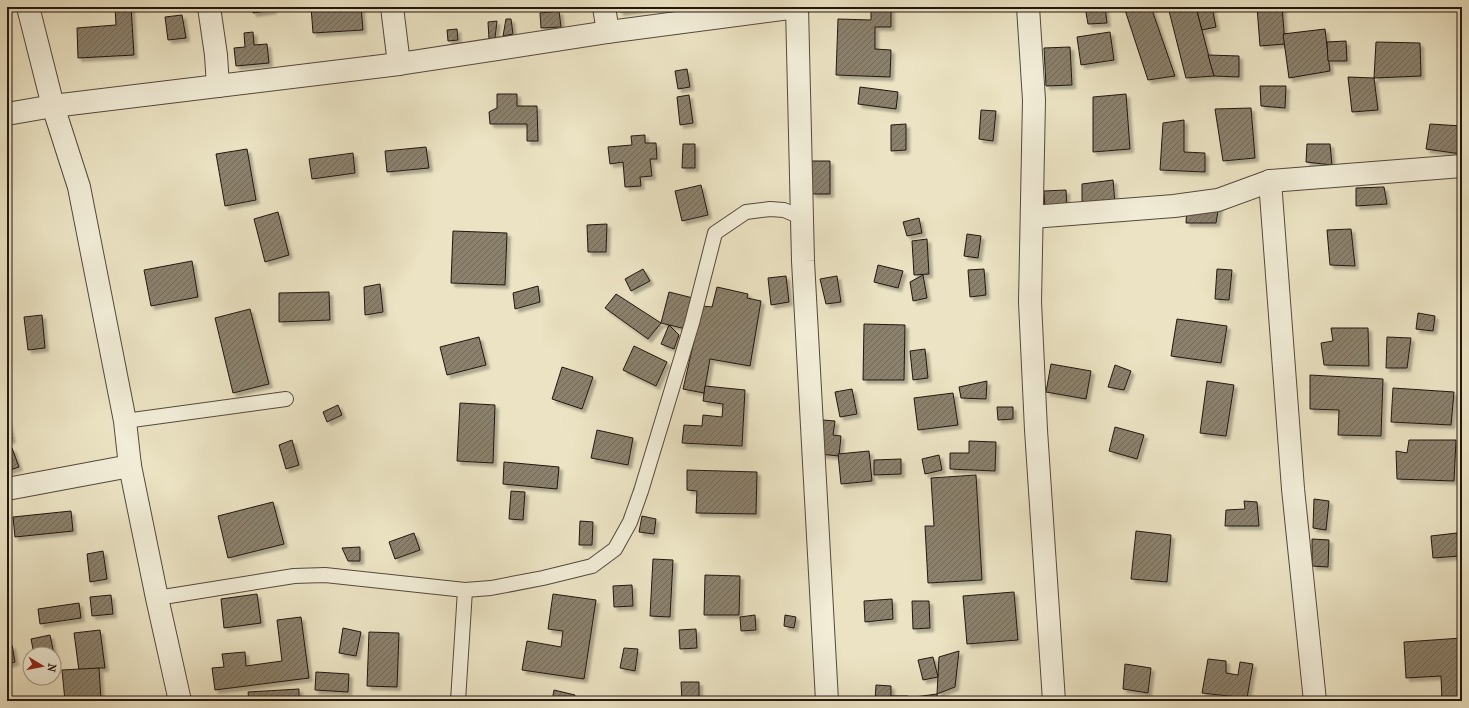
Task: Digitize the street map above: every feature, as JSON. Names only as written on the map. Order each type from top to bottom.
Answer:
[{"type":"street","points":[[28,7],[52,106],[79,187],[125,421],[130,466],[178,701]]},
{"type":"street","points":[[209,7],[216,55],[218,86]]},
{"type":"street","points":[[392,7],[399,64]]},
{"type":"street","points":[[604,7],[608,32]]},
{"type":"street","points":[[7,114],[52,106],[399,64],[608,32],[798,7],[802,218],[806,316],[827,701]]},
{"type":"street","points":[[1028,7],[1034,100],[1030,302],[1037,445],[1054,701]]},
{"type":"street","points":[[1032,217],[1174,206],[1218,200],[1270,181],[1462,166]]},
{"type":"street","points":[[1270,181],[1293,489],[1315,701]]},
{"type":"street","points":[[7,490],[130,466]]},
{"type":"lane","points":[[157,598],[294,576],[325,575],[464,590],[491,588],[543,578],[592,566],[615,549],[630,522],[641,491],[692,323],[715,233],[746,212],[770,208],[784,210],[802,218]]},
{"type":"lane","points":[[125,421],[286,399]]},
{"type":"lane","points":[[458,701],[464,590]]},
{"type":"building","points":[[115,7],[131,7],[134,55],[78,58],[77,28],[116,25]]},
{"type":"building","points":[[252,7],[273,7],[273,10],[253,13]]},
{"type":"building","points":[[311,7],[361,7],[363,30],[313,33]]},
{"type":"building","points":[[619,7],[646,7],[646,8],[620,12]]},
{"type":"building","points":[[871,7],[891,7],[891,27],[875,27],[875,49],[891,50],[890,77],[836,75],[838,19],[871,20]]},
{"type":"building","points":[[1085,7],[1105,7],[1107,23],[1088,24]]},
{"type":"building","points":[[1124,7],[1151,7],[1175,76],[1148,80]]},
{"type":"building","points":[[1168,7],[1196,7],[1214,76],[1186,78]]},
{"type":"building","points":[[1196,7],[1212,7],[1216,27],[1202,30]]},
{"type":"building","points":[[1257,7],[1282,7],[1285,44],[1260,46]]},
{"type":"building","points":[[559,11],[561,27],[541,28],[540,13]]},
{"type":"building","points":[[182,15],[186,38],[168,40],[165,17]]},
{"type":"building","points":[[506,19],[511,19],[513,34],[503,36]]},
{"type":"building","points":[[1458,19],[1462,19],[1462,44]]},
{"type":"building","points":[[497,21],[495,38],[489,39],[488,22]]},
{"type":"building","points":[[457,29],[458,40],[448,41],[447,30]]},
{"type":"building","points":[[1325,29],[1330,71],[1289,78],[1283,34]]},
{"type":"building","points":[[253,32],[254,45],[267,44],[269,63],[236,66],[234,48],[245,47],[244,33]]},
{"type":"building","points":[[1110,32],[1114,60],[1081,65],[1077,37]]},
{"type":"building","points":[[1346,41],[1347,61],[1328,61],[1327,42]]},
{"type":"building","points":[[1376,42],[1420,43],[1421,76],[1374,78]]},
{"type":"building","points":[[1070,47],[1072,85],[1046,86],[1044,48]]},
{"type":"building","points":[[1208,55],[1239,56],[1239,77],[1214,76]]},
{"type":"building","points":[[687,69],[690,87],[678,89],[675,71]]},
{"type":"building","points":[[1348,77],[1374,78],[1378,110],[1352,112]]},
{"type":"building","points":[[1260,86],[1286,86],[1285,108],[1261,106]]},
{"type":"building","points":[[860,87],[898,92],[896,109],[858,104]]},
{"type":"building","points":[[497,94],[517,94],[517,106],[537,106],[538,141],[527,141],[527,124],[490,124],[489,112],[497,108]]},
{"type":"building","points":[[1126,94],[1130,149],[1093,152],[1093,97]]},
{"type":"building","points":[[689,95],[693,123],[680,125],[677,97]]},
{"type":"building","points":[[1251,108],[1255,158],[1223,161],[1215,109]]},
{"type":"building","points":[[981,110],[996,111],[993,141],[979,139]]},
{"type":"building","points":[[1184,120],[1184,152],[1205,153],[1205,172],[1160,170],[1163,123]]},
{"type":"building","points":[[906,124],[906,150],[891,151],[891,125]]},
{"type":"building","points":[[1430,124],[1462,126],[1461,154],[1426,149]]},
{"type":"building","points":[[645,135],[645,143],[656,143],[657,159],[650,159],[652,176],[640,177],[641,186],[625,187],[623,162],[610,164],[608,147],[632,145],[631,136]]},
{"type":"building","points":[[683,144],[695,144],[695,168],[682,168]]},
{"type":"building","points":[[1307,144],[1330,144],[1332,165],[1306,162]]},
{"type":"building","points":[[426,147],[429,168],[387,172],[385,151]]},
{"type":"building","points":[[247,149],[256,200],[225,206],[216,154]]},
{"type":"building","points":[[353,153],[355,173],[312,179],[309,159]]},
{"type":"building","points":[[811,161],[830,161],[830,194],[812,194]]},
{"type":"building","points":[[1113,180],[1115,204],[1082,207],[1082,184]]},
{"type":"building","points":[[701,185],[708,215],[682,221],[675,191]]},
{"type":"building","points":[[1384,187],[1387,204],[1356,206],[1356,188]]},
{"type":"building","points":[[1066,190],[1067,209],[1045,210],[1044,191]]},
{"type":"building","points":[[1219,205],[1216,223],[1186,223],[1187,208]]},
{"type":"building","points":[[278,212],[289,255],[265,262],[254,219]]},
{"type":"building","points":[[919,218],[922,233],[907,236],[903,222]]},
{"type":"building","points":[[607,224],[606,252],[588,252],[587,225]]},
{"type":"building","points":[[1351,229],[1355,266],[1330,265],[1327,230]]},
{"type":"building","points":[[453,231],[507,233],[505,285],[451,283]]},
{"type":"building","points":[[967,234],[981,236],[978,258],[964,256]]},
{"type":"building","points":[[927,239],[929,274],[914,275],[912,241]]},
{"type":"building","points":[[192,261],[198,297],[151,306],[144,270]]},
{"type":"building","points":[[878,265],[903,271],[898,288],[874,282]]},
{"type":"building","points":[[643,269],[650,281],[631,291],[625,279]]},
{"type":"building","points":[[984,269],[986,295],[970,297],[968,270]]},
{"type":"building","points":[[1217,269],[1232,270],[1229,300],[1215,299]]},
{"type":"building","points":[[923,275],[927,298],[913,301],[910,282]]},
{"type":"building","points":[[786,276],[789,302],[771,305],[768,278]]},
{"type":"building","points":[[837,276],[841,302],[826,304],[820,279]]},
{"type":"building","points":[[380,284],[383,312],[365,315],[364,287]]},
{"type":"building","points":[[538,286],[540,302],[515,309],[513,293]]},
{"type":"building","points":[[717,287],[748,294],[747,298],[761,301],[750,366],[710,359],[704,393],[683,389],[702,306],[712,307]]},
{"type":"building","points":[[329,292],[330,320],[279,322],[279,293]]},
{"type":"building","points":[[669,292],[693,298],[686,329],[661,323]]},
{"type":"building","points":[[616,294],[661,323],[648,339],[605,308]]},
{"type":"building","points":[[250,309],[269,384],[233,393],[215,318]]},
{"type":"building","points":[[1418,313],[1435,316],[1433,331],[1416,329]]},
{"type":"building","points":[[42,315],[45,348],[28,350],[24,317]]},
{"type":"building","points":[[1177,319],[1227,326],[1221,363],[1171,356]]},
{"type":"building","points":[[864,324],[905,325],[904,380],[863,380]]},
{"type":"building","points":[[669,325],[679,335],[674,349],[661,344]]},
{"type":"building","points":[[1331,328],[1368,328],[1369,366],[1324,365],[1321,343],[1333,341]]},
{"type":"building","points":[[479,337],[486,365],[447,375],[440,347]]},
{"type":"building","points":[[1387,337],[1411,338],[1407,368],[1386,368]]},
{"type":"building","points":[[634,346],[667,362],[656,386],[623,370]]},
{"type":"building","points":[[925,349],[928,378],[913,380],[910,351]]},
{"type":"building","points":[[1051,364],[1091,371],[1086,399],[1046,392]]},
{"type":"building","points":[[1115,365],[1131,371],[1124,390],[1108,387]]},
{"type":"building","points":[[562,367],[593,377],[582,409],[552,399]]},
{"type":"building","points":[[1310,375],[1383,379],[1381,436],[1338,435],[1339,410],[1310,409]]},
{"type":"building","points":[[987,381],[986,399],[961,398],[959,387]]},
{"type":"building","points":[[1207,381],[1234,385],[1226,436],[1200,433]]},
{"type":"building","points":[[705,386],[745,390],[742,446],[682,443],[684,425],[702,426],[703,415],[722,417],[723,404],[703,401]]},
{"type":"building","points":[[1393,388],[1454,392],[1451,425],[1391,422]]},
{"type":"building","points":[[852,389],[857,414],[840,417],[835,392]]},
{"type":"building","points":[[953,393],[958,425],[918,430],[914,398]]},
{"type":"building","points":[[460,403],[495,405],[493,463],[457,461]]},
{"type":"building","points":[[338,405],[342,415],[327,422],[323,412]]},
{"type":"building","points":[[997,407],[1013,407],[1013,419],[998,420]]},
{"type":"building","points":[[7,418],[12,439],[7,441]]},
{"type":"building","points":[[823,420],[835,421],[833,435],[841,436],[839,456],[819,454]]},
{"type":"building","points":[[1115,427],[1144,435],[1137,459],[1109,451]]},
{"type":"building","points":[[597,430],[633,438],[628,465],[591,458]]},
{"type":"building","points":[[292,440],[299,465],[286,469],[279,445]]},
{"type":"building","points":[[1409,440],[1456,440],[1454,481],[1397,479],[1396,451],[1407,453]]},
{"type":"building","points":[[969,441],[996,442],[995,471],[950,469],[950,453],[969,453]]},
{"type":"building","points":[[12,448],[19,467],[7,471],[7,450]]},
{"type":"building","points":[[869,451],[872,481],[841,484],[838,454]]},
{"type":"building","points":[[939,455],[942,470],[925,474],[922,459]]},
{"type":"building","points":[[901,459],[901,474],[874,475],[874,460]]},
{"type":"building","points":[[504,462],[559,467],[557,489],[503,484]]},
{"type":"building","points":[[687,470],[757,472],[756,514],[696,513],[697,491],[687,490]]},
{"type":"building","points":[[976,475],[982,580],[928,583],[925,526],[934,526],[931,478]]},
{"type":"building","points":[[511,491],[525,492],[523,520],[509,519]]},
{"type":"building","points":[[1314,499],[1329,501],[1326,530],[1313,528]]},
{"type":"building","points":[[1244,501],[1257,502],[1259,526],[1225,526],[1226,510],[1245,509]]},
{"type":"building","points":[[273,502],[284,544],[228,558],[218,516]]},
{"type":"building","points":[[71,511],[73,531],[15,537],[13,517]]},
{"type":"building","points":[[642,516],[656,519],[654,534],[639,532]]},
{"type":"building","points":[[580,521],[593,522],[592,545],[579,545]]},
{"type":"building","points":[[1136,531],[1171,535],[1167,582],[1131,579]]},
{"type":"building","points":[[414,533],[420,550],[395,559],[389,542]]},
{"type":"building","points":[[1457,533],[1460,556],[1433,558],[1431,536]]},
{"type":"building","points":[[1312,539],[1329,540],[1328,567],[1312,566]]},
{"type":"building","points":[[360,547],[360,561],[348,561],[342,548]]},
{"type":"building","points":[[103,551],[107,579],[90,582],[87,554]]},
{"type":"building","points":[[653,559],[673,560],[670,617],[650,616]]},
{"type":"building","points":[[705,575],[740,576],[739,615],[704,615]]},
{"type":"building","points":[[632,585],[633,606],[614,607],[613,586]]},
{"type":"building","points":[[1014,592],[1018,640],[967,644],[963,596]]},
{"type":"building","points":[[257,594],[261,623],[224,628],[221,599]]},
{"type":"building","points":[[553,594],[596,600],[584,679],[522,670],[527,641],[561,647],[563,631],[548,629]]},
{"type":"building","points":[[111,595],[113,614],[92,616],[90,597]]},
{"type":"building","points":[[892,599],[893,619],[865,622],[864,601]]},
{"type":"building","points":[[912,601],[929,601],[930,628],[913,629]]},
{"type":"building","points":[[79,603],[81,618],[40,624],[38,609]]},
{"type":"building","points":[[755,615],[756,630],[741,631],[740,617]]},
{"type":"building","points":[[785,615],[796,617],[794,628],[784,626]]},
{"type":"building","points":[[301,617],[309,678],[215,690],[212,668],[224,667],[222,654],[245,652],[246,666],[282,661],[277,620]]},
{"type":"building","points":[[343,628],[361,632],[356,656],[339,653]]},
{"type":"building","points":[[696,629],[697,648],[680,649],[679,630]]},
{"type":"building","points":[[100,630],[105,668],[79,671],[74,633]]},
{"type":"building","points":[[369,632],[399,633],[397,687],[367,686]]},
{"type":"building","points":[[50,635],[52,646],[32,646],[31,639]]},
{"type":"building","points":[[1462,638],[1462,701],[1442,701],[1441,676],[1406,678],[1404,642]]},
{"type":"building","points":[[12,645],[15,662],[7,664],[7,646]]},
{"type":"building","points":[[624,648],[638,649],[635,671],[620,668]]},
{"type":"building","points":[[959,651],[955,687],[937,694],[939,657]]},
{"type":"building","points":[[933,657],[938,677],[923,680],[918,660]]},
{"type":"building","points":[[1208,659],[1226,661],[1226,673],[1238,675],[1240,662],[1253,664],[1247,698],[1202,693]]},
{"type":"building","points":[[1125,664],[1151,668],[1148,693],[1123,689]]},
{"type":"building","points":[[99,668],[101,700],[65,701],[62,670]]},
{"type":"building","points":[[316,672],[349,674],[348,692],[315,690]]},
{"type":"building","points":[[681,682],[699,682],[699,701],[682,701]]},
{"type":"building","points":[[876,685],[891,686],[891,696],[908,696],[908,701],[875,701]]},
{"type":"building","points":[[299,689],[299,701],[249,701],[248,692]]},
{"type":"building","points":[[554,690],[575,695],[573,701],[552,701]]},
{"type":"building","points":[[937,694],[938,701],[915,701],[915,697]]}]
